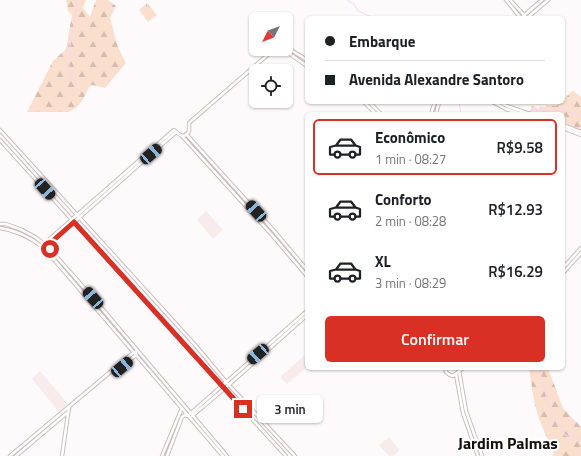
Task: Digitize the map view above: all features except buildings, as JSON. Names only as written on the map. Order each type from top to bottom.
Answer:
[{"type":"street","points":[[506,0],[519,16]]},
{"type":"street","points":[[510,0],[524,15],[542,0]]},
{"type":"street","points":[[530,16],[548,0]]},
{"type":"street","points":[[532,14],[538,6],[536,5]]},
{"type":"street","points":[[293,51],[305,59]]},
{"type":"street","points":[[182,135],[186,134],[189,130],[189,123],[266,56]]},
{"type":"street","points":[[292,56],[305,65]]},
{"type":"street","points":[[366,104],[374,112]]},
{"type":"street","points":[[371,104],[379,112]]},
{"type":"street","points":[[496,104],[506,110],[520,112]]},
{"type":"street","points":[[503,104],[515,111]]},
{"type":"street","points":[[565,128],[581,132]]},
{"type":"street","points":[[565,128],[581,135]]},
{"type":"street","points":[[0,130],[226,382],[295,456]]},
{"type":"street","points":[[39,244],[44,246],[175,131],[179,135],[182,135],[305,274]]},
{"type":"street","points":[[186,134],[275,232],[305,268]]},
{"type":"street","points":[[0,140],[286,456]]},
{"type":"street","points":[[0,224],[6,224],[22,230],[44,248],[155,378],[182,408],[193,416],[227,456]]},
{"type":"street","points":[[0,228],[20,233],[45,245],[158,375],[223,456]]},
{"type":"street","points":[[565,266],[581,248]]},
{"type":"street","points":[[565,271],[581,253]]},
{"type":"street","points":[[167,456],[182,417],[189,414],[305,313]]},
{"type":"street","points":[[193,416],[305,317]]},
{"type":"street","points":[[10,456],[116,368],[133,352],[137,351]]},
{"type":"street","points":[[112,371],[114,373],[136,355],[137,351]]},
{"type":"street","points":[[446,370],[450,376],[453,376],[459,371]]},
{"type":"street","points":[[459,371],[466,411],[482,456]]},
{"type":"street","points":[[456,374],[463,413],[478,456]]},
{"type":"street","points":[[155,378],[158,375]]},
{"type":"street","points":[[163,387],[164,385],[168,388]]},
{"type":"street","points":[[62,456],[69,406]]},
{"type":"street","points":[[162,456],[182,408]]},
{"type":"street","points":[[16,456],[68,412]]},
{"type":"street","points":[[63,417],[67,418]]},
{"type":"shaded area","points":[[206,211],[223,230],[213,239],[197,220]]},
{"type":"shaded area","points":[[305,355],[305,369],[287,384],[281,376]]},
{"type":"shaded area","points":[[40,371],[68,404],[59,412],[32,379]]},
{"type":"shaded area","points":[[389,437],[400,450],[393,456],[389,456],[379,445]]},
{"type":"green space","points":[[66,0],[86,0],[83,8],[90,17],[96,0],[108,0],[116,6],[110,18],[118,47],[126,63],[105,88],[92,85],[90,86],[82,101],[76,108],[68,112],[27,112],[53,61],[66,49],[72,15],[68,11]]},
{"type":"green space","points":[[147,3],[157,15],[148,22],[139,10]]},
{"type":"green space","points":[[572,91],[581,97],[581,129],[565,124],[565,112],[529,112],[532,106],[539,109],[539,107],[545,107],[547,105],[556,106],[558,104],[565,104],[565,98]]},
{"type":"green space","points":[[529,370],[549,370],[563,408],[581,427],[581,456],[552,456],[554,454],[539,419],[534,401]]},
{"type":"waterway","points":[[77,89],[69,66],[70,46],[78,0]]},
{"type":"waterway","points":[[347,0],[355,5],[357,10],[369,16]]},
{"type":"waterway","points":[[459,104],[461,112]]},
{"type":"waterway","points":[[528,112],[535,110],[560,111],[581,115]]},
{"type":"waterway","points":[[540,370],[550,411],[566,436],[571,436],[581,440]]},
{"type":"district","name":"Jardim Palmas","points":[[508,443]]},
{"type":"route","points":[[50,249],[47,246],[74,222],[243,409]]}]
